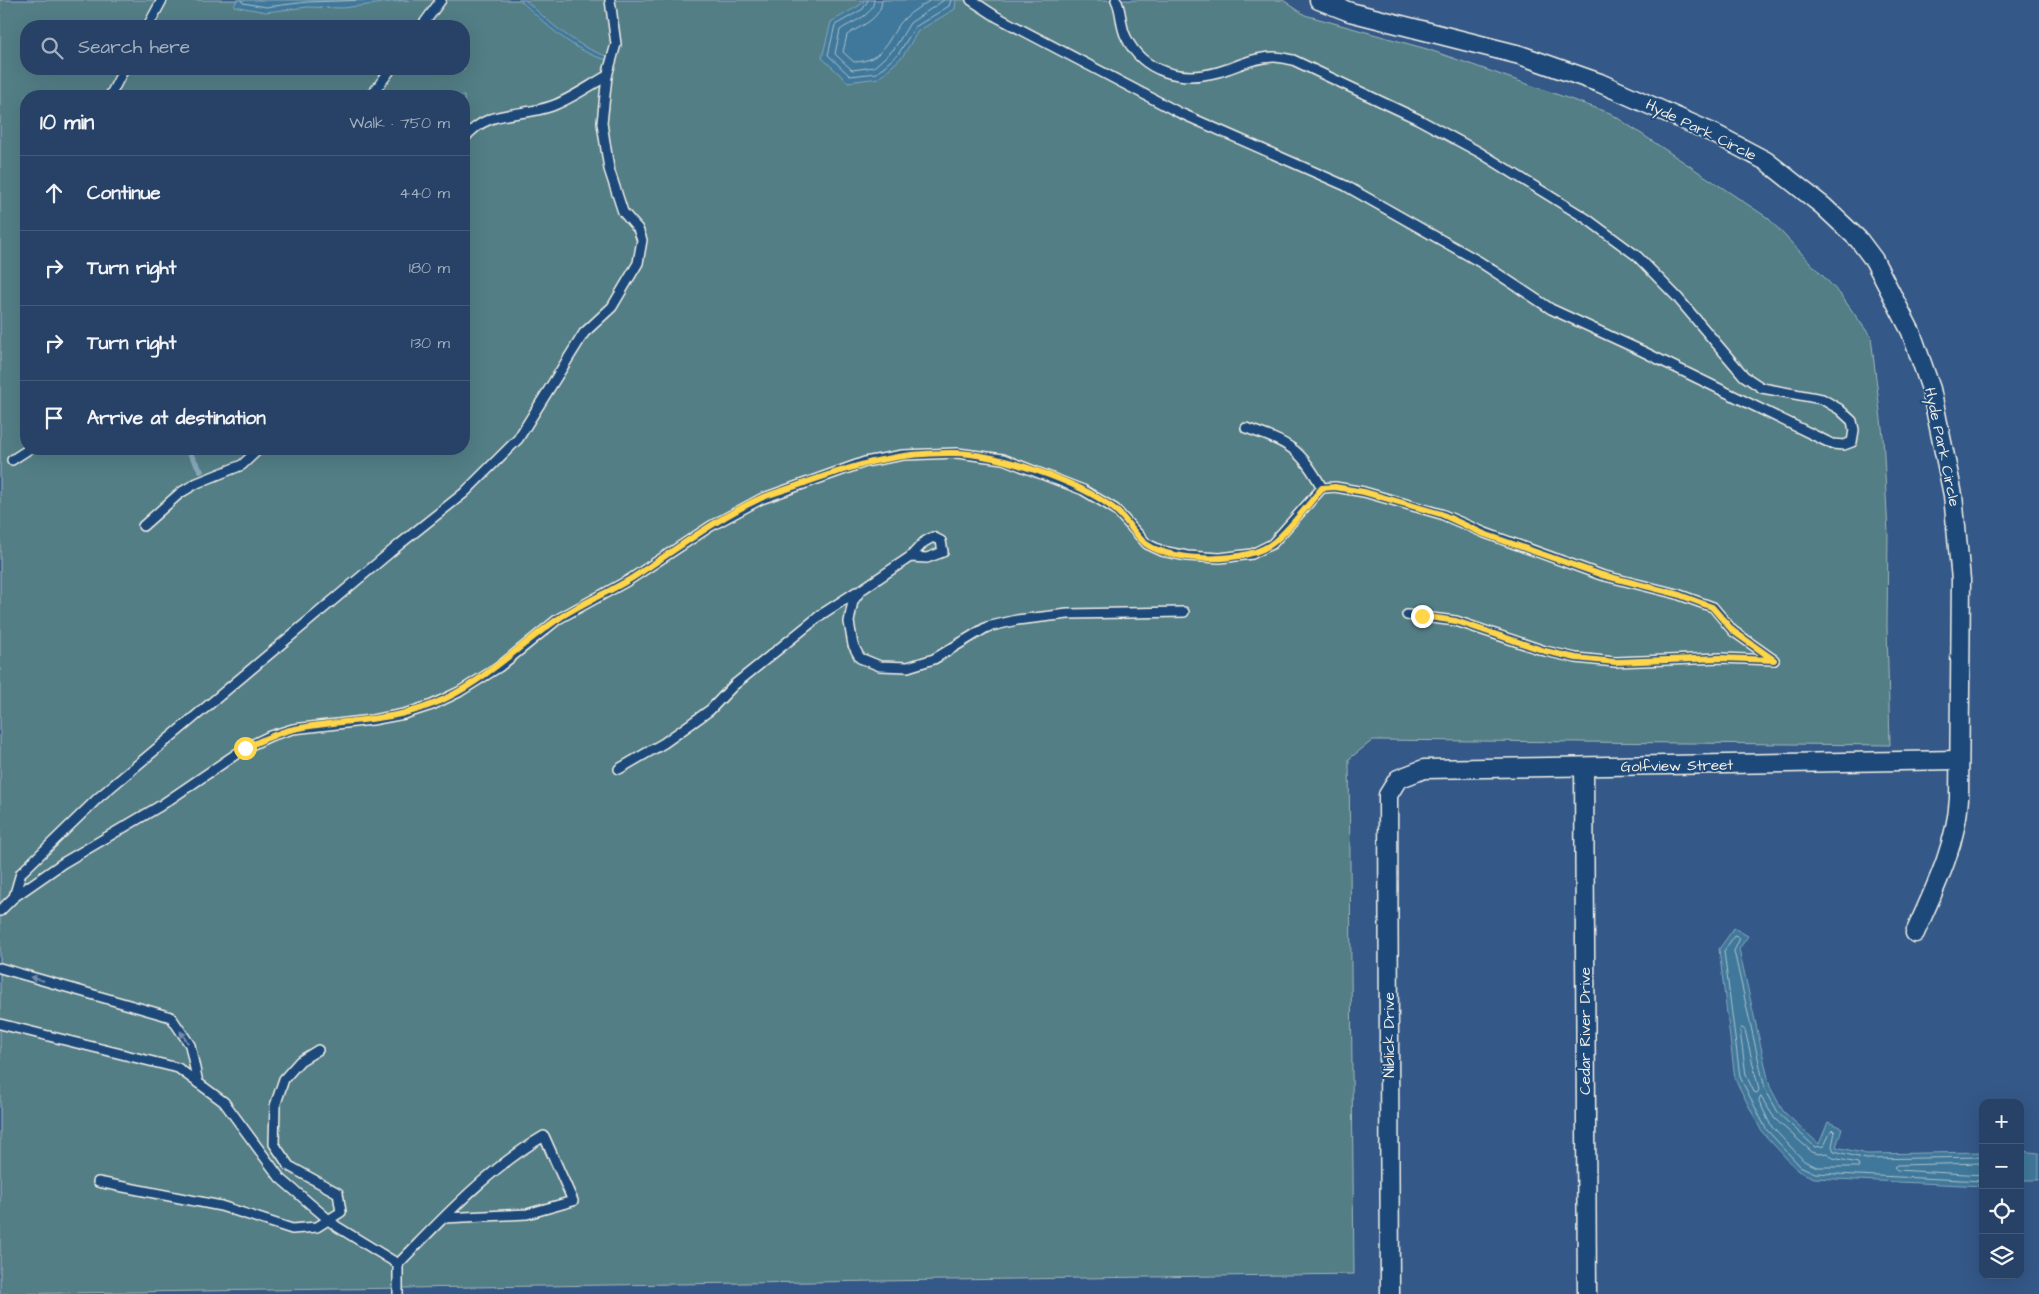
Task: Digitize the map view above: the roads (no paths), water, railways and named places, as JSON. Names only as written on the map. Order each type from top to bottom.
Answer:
[{"type":"street","name":"Hyde Park Circle","points":[[1319,0],[1350,12],[1520,55],[1600,83],[1715,134],[1766,161],[1823,206],[1859,240],[1874,260],[1911,332],[1930,389],[1953,495],[1961,580],[1958,760],[1960,800],[1957,825],[1940,877],[1915,933]]},
{"type":"street","name":"Golfview Street","points":[[1398,780],[1424,768],[1958,760]]},
{"type":"street","name":"Cedar River Drive","points":[[1584,767],[1587,1294]]},
{"type":"street","name":"Niblick Drive","points":[[1390,1294],[1388,795],[1398,780]]},
{"type":"lane","points":[[151,20],[162,0]]},
{"type":"lane","points":[[426,20],[441,0]]},
{"type":"lane","points":[[14,897],[21,874],[98,798],[400,544],[464,493],[518,439],[584,333],[612,308],[638,262],[642,240],[638,229],[624,212],[609,168],[602,123],[607,76],[616,44],[610,0]]},
{"type":"lane","points":[[971,0],[997,17],[1178,112],[1346,186],[1480,262],[1551,309],[1642,350],[1832,444],[1844,446],[1852,442],[1854,430],[1852,421],[1839,409],[1822,399],[1762,388],[1744,376],[1677,297],[1637,256],[1587,219],[1478,152],[1418,119],[1293,60],[1274,57],[1252,60],[1217,72],[1193,76],[1168,74],[1149,65],[1135,51],[1126,36],[1116,0]]},
{"type":"lane","points":[[113,90],[121,75]]},
{"type":"lane","points":[[375,90],[387,75]]},
{"type":"lane","points":[[470,131],[488,118],[553,106],[607,76]]},
{"type":"lane","points":[[1246,428],[1282,441],[1298,453],[1322,488]]},
{"type":"lane","points":[[0,911],[14,897],[63,863],[160,806],[245,748],[270,736],[293,729],[372,720],[404,714],[432,705],[459,692],[499,667],[558,619],[629,580],[711,526],[761,498],[865,462],[903,455],[957,453],[1003,459],[1083,490],[1116,509],[1147,544],[1162,551],[1187,556],[1220,558],[1252,554],[1272,544],[1322,488],[1335,487],[1364,492],[1441,514],[1484,534],[1602,575],[1677,594],[1712,607],[1733,631],[1774,660],[1720,658],[1615,662],[1586,659],[1545,651],[1456,621],[1407,615]]},
{"type":"lane","points":[[12,460],[20,455]]},
{"type":"lane","points":[[142,526],[180,493],[242,466],[253,455]]},
{"type":"lane","points":[[619,769],[664,743],[710,710],[734,685],[822,614],[910,557]]},
{"type":"lane","points":[[861,590],[853,601],[849,622],[853,645],[860,658],[880,666],[908,667],[934,659],[987,627],[1017,620],[1068,614],[1184,612]]},
{"type":"lane","points":[[0,968],[171,1017],[190,1045],[198,1083]]},
{"type":"lane","points":[[0,1024],[178,1068],[224,1102],[280,1178],[329,1220],[398,1264]]},
{"type":"lane","points":[[98,1182],[222,1206],[292,1229],[317,1228],[341,1212],[338,1193],[289,1166],[274,1144],[275,1106],[284,1078],[300,1061],[318,1050]]},
{"type":"lane","points":[[398,1294],[398,1264],[444,1218],[487,1176],[544,1136],[574,1201],[527,1214],[444,1218]]},
{"type":"water","points":[[237,0],[407,0],[343,8],[307,7],[266,12],[234,6]]},
{"type":"water","points":[[520,0],[525,0],[575,41],[610,57],[608,60],[596,56],[572,44]]},
{"type":"water","points":[[865,0],[956,0],[955,9],[918,31],[903,56],[879,78],[848,82],[822,58],[831,22]]},
{"type":"water","points":[[1734,928],[1748,936],[1739,949],[1770,1087],[1783,1111],[1819,1144],[1828,1122],[1842,1128],[1836,1147],[1867,1154],[1979,1152],[1979,1186],[1814,1178],[1798,1171],[1762,1132],[1735,1079],[1719,949]]},
{"type":"water","points":[[2024,1151],[2039,1153],[2039,1180],[2024,1180]]},
{"type":"waterway","points":[[191,455],[201,471]]}]
